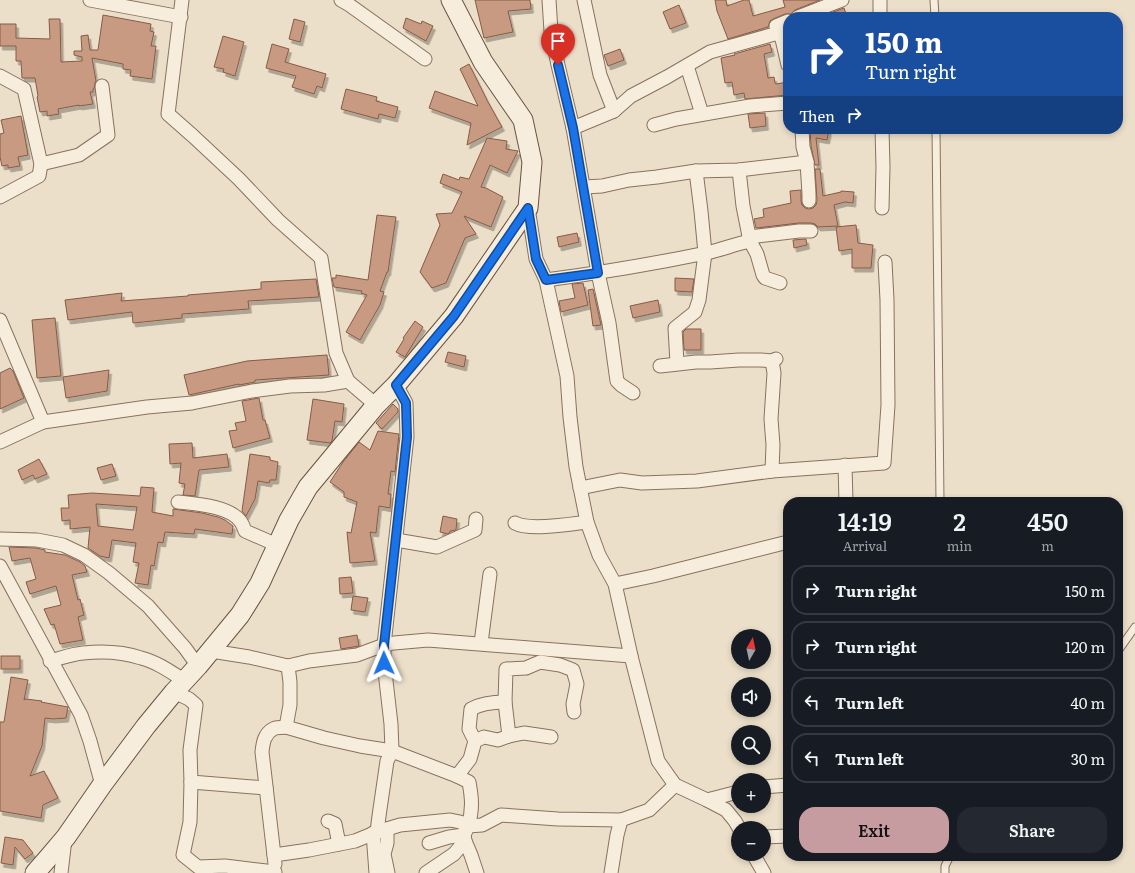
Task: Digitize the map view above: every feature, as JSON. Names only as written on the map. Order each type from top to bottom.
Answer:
[{"type":"main road","points":[[34,873],[66,837],[146,726],[240,615],[260,583],[289,520],[308,486],[454,316],[528,208],[532,162],[523,120],[483,62],[450,0]]},
{"type":"street","points":[[90,0],[156,6],[180,17]]},
{"type":"street","points":[[182,0],[168,114],[239,179],[278,220],[321,258],[336,353],[348,381],[376,405]]},
{"type":"street","points":[[341,0],[425,59]]},
{"type":"street","points":[[549,0],[551,31],[573,128],[598,273],[609,323],[617,380],[621,385],[633,393]]},
{"type":"street","points":[[584,0],[600,75],[614,111]]},
{"type":"street","points":[[808,12],[827,3],[842,0]]},
{"type":"street","points":[[880,0],[880,12]]},
{"type":"street","points":[[783,23],[776,26],[783,43]]},
{"type":"street","points":[[573,128],[614,111],[631,96],[710,52],[778,33]]},
{"type":"street","points":[[687,66],[702,114]]},
{"type":"street","points":[[0,76],[24,89],[41,164],[39,176],[0,197]]},
{"type":"street","points":[[41,164],[79,155],[108,135],[102,86]]},
{"type":"street","points":[[654,125],[676,119],[750,106],[783,104]]},
{"type":"street","points":[[802,134],[803,147],[807,162],[808,201]]},
{"type":"street","points":[[882,134],[882,208]]},
{"type":"street","points":[[584,187],[602,186],[629,180],[696,172],[739,170],[807,162]]},
{"type":"street","points":[[739,170],[743,206],[750,239],[757,254],[763,275],[765,278],[780,283]]},
{"type":"street","points":[[676,363],[675,328],[695,312],[699,300],[705,253],[696,172]]},
{"type":"street","points":[[528,208],[536,259],[546,280],[567,376],[576,467],[587,522],[599,555],[615,584],[630,656],[658,761],[675,786],[726,810],[735,821]]},
{"type":"street","points":[[546,280],[643,265],[723,249],[750,239],[811,230]]},
{"type":"street","points":[[580,488],[620,480],[642,483],[697,481],[772,471],[884,463],[888,405],[887,300],[885,262]]},
{"type":"street","points":[[0,320],[44,422]]},
{"type":"street","points":[[660,366],[676,363],[774,360],[771,419],[773,445],[772,471]]},
{"type":"street","points":[[0,442],[44,422],[147,407],[192,403],[252,391],[290,386],[324,385],[348,381]]},
{"type":"street","points":[[376,873],[379,831],[378,816],[387,761],[392,751],[391,724],[384,663],[384,645],[407,437],[406,403],[396,385]]},
{"type":"street","points":[[845,465],[846,497]]},
{"type":"street","points":[[178,502],[216,508],[233,514],[241,522],[245,531],[277,545]]},
{"type":"street","points":[[396,540],[437,547],[475,530],[476,519]]},
{"type":"street","points":[[515,523],[518,525],[527,526],[554,526],[587,522]]},
{"type":"street","points":[[0,539],[37,540],[63,545],[84,555],[109,573],[148,606],[185,648],[198,666]]},
{"type":"street","points":[[615,584],[783,543]]},
{"type":"street","points":[[0,566],[81,715],[102,785]]},
{"type":"street","points":[[481,644],[490,574]]},
{"type":"street","points":[[211,651],[249,657],[288,666],[309,661],[357,655],[394,643],[428,640],[630,656]]},
{"type":"street","points":[[50,660],[82,653],[100,652],[119,653],[142,658],[163,668],[180,686],[188,699],[196,705],[190,750],[190,822],[183,855],[198,868],[205,870],[225,866],[275,872],[262,752],[263,740],[274,729],[286,727],[346,743],[392,751],[458,776],[469,782],[472,796],[471,816],[466,834],[454,854],[426,873]]},
{"type":"street","points":[[509,736],[505,702],[506,668],[526,668],[540,662],[560,665],[574,670],[577,684],[573,704],[574,712]]},
{"type":"street","points":[[286,727],[290,705],[288,666]]},
{"type":"street","points":[[458,776],[470,759],[475,741],[469,729],[471,709],[478,705],[505,702]]},
{"type":"street","points":[[475,741],[484,737],[498,740],[524,733],[551,737]]},
{"type":"street","points":[[191,782],[266,788]]},
{"type":"street","points":[[771,786],[783,785]]},
{"type":"street","points":[[429,843],[466,834],[501,815],[558,819],[621,820],[649,810],[675,786]]},
{"type":"street","points":[[707,800],[731,794]]},
{"type":"street","points":[[274,855],[355,841],[379,831],[400,825],[450,820],[460,822],[466,834],[477,873]]},
{"type":"street","points":[[611,873],[621,820]]},
{"type":"street","points":[[328,821],[335,824],[339,844]]},
{"type":"street","points":[[379,831],[388,843],[384,854],[388,873]]},
{"type":"street","points":[[771,837],[783,836]]},
{"type":"street","points":[[61,873],[66,837]]},
{"type":"street","points":[[757,861],[764,873]]},
{"type":"lane","points":[[934,0],[935,12]]},
{"type":"lane","points":[[936,134],[940,497]]},
{"type":"lane","points":[[1123,644],[1135,627]]},
{"type":"building","points":[[475,0],[530,0],[531,9],[508,11],[513,32],[484,38]]},
{"type":"building","points":[[715,0],[726,0],[727,6],[744,0],[749,0],[753,16],[785,7],[783,0],[820,0],[793,12],[783,12],[783,15],[770,21],[768,27],[728,39],[717,11]]},
{"type":"building","points":[[679,5],[686,23],[670,29],[663,12]]},
{"type":"building","points":[[844,8],[845,12],[833,12]]},
{"type":"building","points":[[103,15],[151,24],[150,31],[154,32],[151,46],[156,46],[152,79],[130,76],[131,70],[123,69],[123,64],[92,58],[96,81],[93,92],[90,92],[93,104],[58,109],[59,114],[47,116],[47,111],[40,112],[35,78],[22,78],[21,61],[16,61],[16,46],[0,46],[0,24],[16,24],[16,38],[50,39],[49,19],[60,19],[61,62],[82,61],[82,57],[74,55],[74,51],[82,51],[81,36],[88,35],[90,50],[98,50]]},
{"type":"building","points":[[406,18],[421,24],[422,21],[433,26],[426,41],[403,28]]},
{"type":"building","points":[[294,19],[305,22],[300,42],[289,39]]},
{"type":"building","points":[[223,36],[244,42],[235,76],[223,72],[224,69],[214,67]]},
{"type":"building","points":[[272,44],[289,49],[285,62],[326,74],[322,88],[317,86],[314,94],[292,87],[296,76],[266,68]]},
{"type":"building","points":[[770,44],[772,52],[764,54],[768,78],[774,77],[776,84],[783,83],[783,95],[745,99],[744,93],[734,95],[732,82],[725,83],[721,58],[735,55],[734,54]]},
{"type":"building","points":[[620,49],[624,60],[608,66],[604,55]]},
{"type":"building","points":[[469,64],[502,127],[467,145],[471,123],[429,108],[435,91],[478,106],[460,69]]},
{"type":"building","points":[[346,89],[377,97],[376,101],[398,107],[395,118],[379,114],[378,119],[341,109]]},
{"type":"building","points":[[765,113],[766,126],[750,128],[748,114]]},
{"type":"building","points":[[21,116],[28,155],[18,157],[20,166],[8,168],[8,165],[2,166],[0,157],[0,134],[4,133],[1,120]]},
{"type":"building","points":[[810,134],[828,134],[827,140],[816,138],[819,165],[815,165]]},
{"type":"building","points":[[487,138],[507,141],[506,149],[518,151],[507,173],[490,165],[481,187],[503,197],[491,227],[464,216],[476,234],[465,238],[446,283],[432,288],[420,272],[440,225],[436,214],[452,213],[462,192],[440,183],[443,174],[459,180],[460,177],[469,179]]},
{"type":"building","points":[[815,169],[820,169],[823,196],[841,191],[854,192],[853,203],[845,202],[834,205],[838,226],[818,227],[811,223],[799,223],[756,228],[754,219],[764,217],[763,209],[791,203],[790,191],[801,190],[801,201],[805,208],[813,208],[816,205]]},
{"type":"building","points":[[377,215],[396,217],[388,272],[380,291],[384,292],[380,305],[360,340],[346,332],[367,295],[361,293],[362,291],[334,287],[332,278],[336,278],[336,275],[368,280]]},
{"type":"building","points":[[856,225],[858,243],[873,245],[871,268],[852,268],[852,249],[839,251],[836,227]]},
{"type":"building","points":[[577,233],[579,242],[559,247],[557,237]]},
{"type":"building","points":[[806,239],[807,245],[794,248],[793,240]]},
{"type":"building","points":[[675,278],[694,279],[692,292],[675,291]]},
{"type":"building","points":[[316,279],[319,297],[248,301],[249,309],[182,314],[182,318],[133,323],[132,312],[68,320],[65,300],[122,293],[121,301],[188,296],[261,289],[261,282]]},
{"type":"building","points":[[583,283],[588,305],[561,312],[559,301],[575,298],[572,284]]},
{"type":"building","points":[[593,289],[601,325],[593,326],[588,290]]},
{"type":"building","points":[[658,300],[660,312],[633,318],[630,306]]},
{"type":"building","points":[[55,318],[61,376],[37,378],[32,320]]},
{"type":"building","points":[[415,321],[423,327],[405,357],[396,352],[404,339],[403,338]]},
{"type":"building","points":[[686,329],[701,329],[701,350],[684,350],[683,332]]},
{"type":"building","points":[[448,352],[466,356],[464,367],[445,362]]},
{"type":"building","points":[[327,355],[329,375],[255,380],[255,382],[189,395],[184,375],[247,361]]},
{"type":"building","points":[[10,368],[13,371],[24,398],[0,409],[0,373]]},
{"type":"building","points":[[109,370],[107,391],[66,398],[63,377]]},
{"type":"building","points":[[259,398],[263,420],[265,420],[270,438],[233,448],[229,431],[237,430],[235,423],[246,421],[242,401]]},
{"type":"building","points":[[313,399],[344,404],[342,422],[335,421],[332,441],[330,443],[307,440]]},
{"type":"building","points":[[393,404],[398,409],[398,412],[382,429],[376,423]]},
{"type":"building","points":[[378,431],[399,434],[395,472],[391,471],[388,494],[391,494],[390,508],[379,506],[376,533],[370,532],[375,561],[350,563],[347,532],[351,533],[357,502],[344,497],[344,492],[330,482],[343,462],[359,442],[370,450]]},
{"type":"building","points":[[192,443],[193,458],[227,454],[229,467],[199,470],[195,496],[183,495],[185,484],[179,483],[181,463],[170,464],[169,444]]},
{"type":"building","points":[[250,454],[270,457],[270,460],[278,462],[276,480],[270,480],[269,483],[258,481],[255,499],[246,516],[242,511]]},
{"type":"building","points":[[39,459],[47,474],[35,479],[33,475],[22,480],[18,470]]},
{"type":"building","points":[[112,464],[116,476],[101,480],[97,468]]},
{"type":"building","points":[[141,487],[154,488],[152,512],[173,516],[173,509],[218,517],[233,526],[232,534],[195,529],[194,534],[165,532],[163,543],[158,542],[154,566],[151,565],[148,585],[135,583],[139,563],[133,562],[136,543],[112,540],[109,558],[100,556],[88,548],[90,527],[70,529],[70,520],[62,521],[61,508],[69,508],[68,495],[92,493],[140,496]],"holes":[[[96,504],[137,507],[133,530],[98,526]]]},
{"type":"building","points":[[443,516],[457,519],[456,530],[450,531],[448,534],[440,532]]},
{"type":"building","points":[[9,547],[36,548],[45,550],[45,552],[65,555],[85,566],[87,572],[72,575],[78,600],[80,599],[84,615],[78,617],[83,640],[60,644],[54,624],[51,625],[44,609],[61,605],[56,586],[30,594],[26,582],[36,579],[30,558],[12,561]]},
{"type":"building","points":[[351,577],[353,593],[340,594],[339,578]]},
{"type":"building","points":[[353,596],[368,598],[365,612],[351,610]]},
{"type":"building","points":[[357,635],[359,646],[341,649],[339,638]]},
{"type":"building","points":[[1,656],[20,656],[20,669],[1,669]]},
{"type":"building","points":[[11,677],[28,680],[24,700],[42,701],[41,702],[68,707],[66,718],[45,718],[42,746],[30,776],[44,771],[58,798],[43,805],[41,818],[0,811],[0,722],[4,722]]},
{"type":"building","points":[[5,837],[23,840],[33,853],[25,859],[15,847],[13,865],[1,863]]},
{"type":"route","points":[[384,663],[384,645],[407,437],[406,403],[396,385],[454,316],[528,208],[536,259],[546,280],[598,273],[573,128],[558,65]]}]
